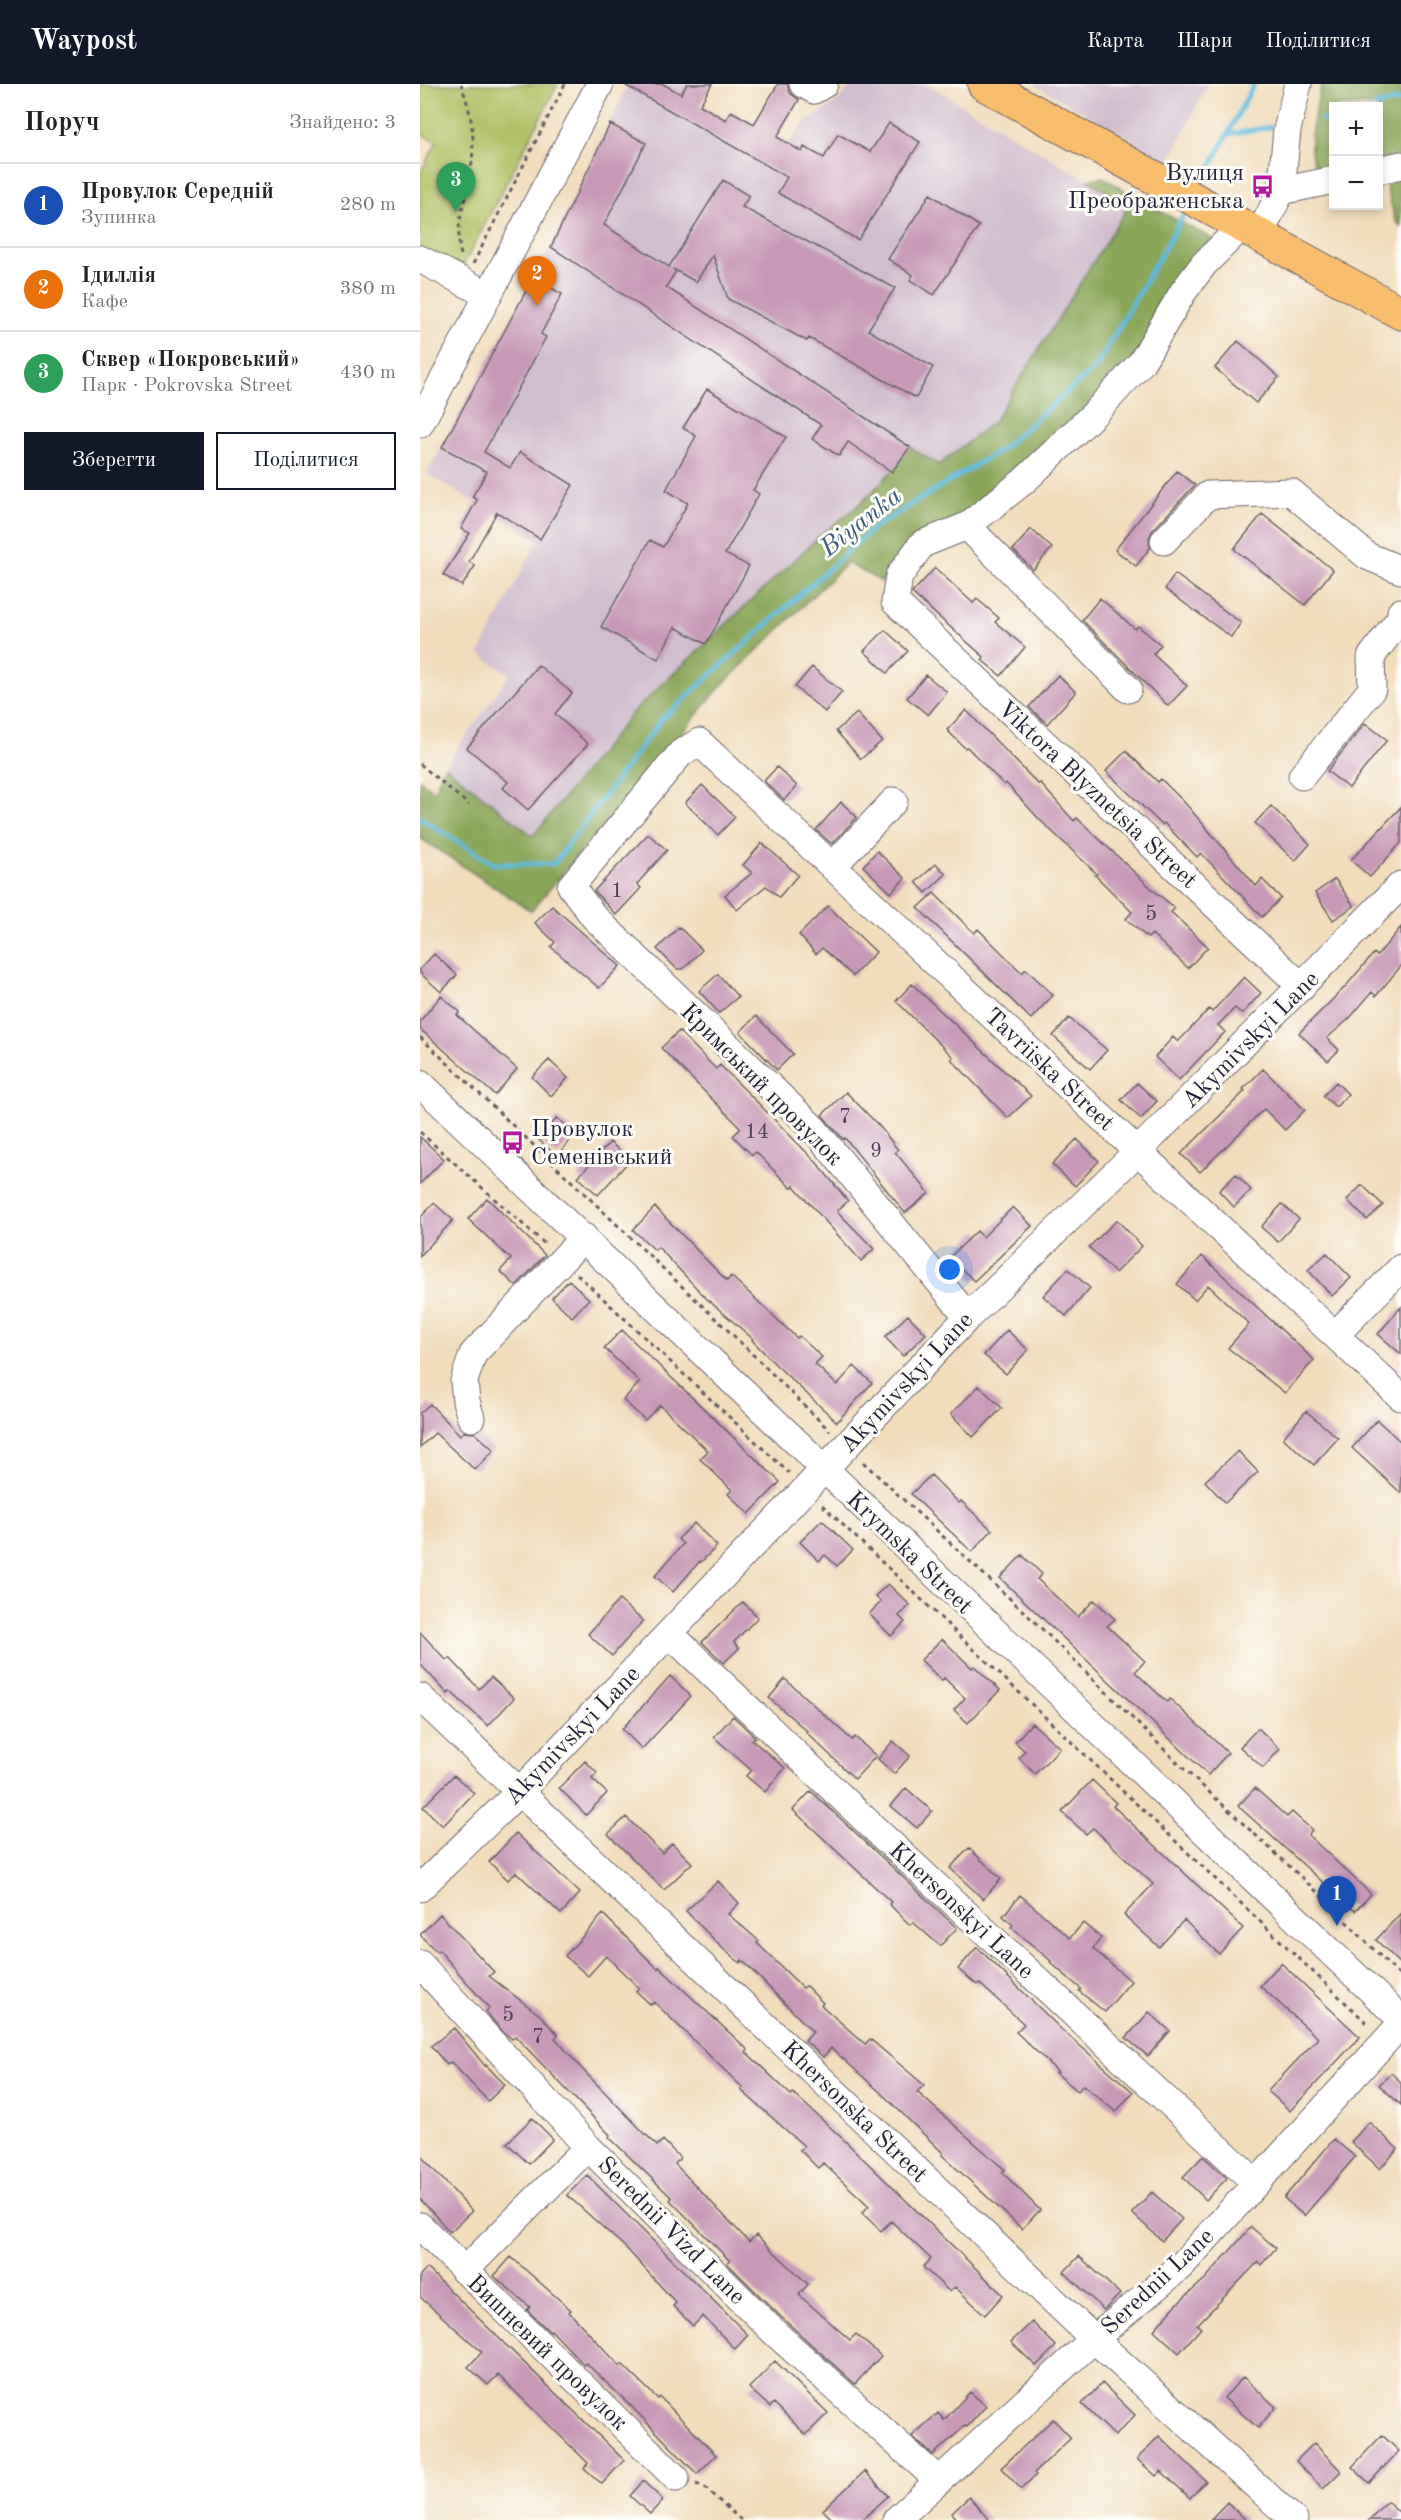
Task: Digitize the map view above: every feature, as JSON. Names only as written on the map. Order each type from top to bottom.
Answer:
[{"type":"main road","points":[[984,84],[1401,313]]},
{"type":"street","points":[[420,424],[600,84]]},
{"type":"street","points":[[803,84],[814,90],[825,84]]},
{"type":"street","points":[[1281,191],[1287,130],[1298,84]]},
{"type":"street","points":[[1383,169],[1401,165]]},
{"type":"street","points":[[1128,689],[967,526],[1025,480],[1094,414],[1141,363],[1197,274],[1242,225],[1281,191],[1329,181]]},
{"type":"street","points":[[420,259],[465,280],[488,295]]},
{"type":"street","points":[[1164,541],[1208,495],[1291,492],[1367,556],[1401,570]]},
{"type":"street","name":"Viktora Blyznetsia Street","points":[[967,526],[922,544],[900,576],[895,602],[1302,987]]},
{"type":"street","points":[[1302,776],[1372,689],[1371,657],[1401,617],[1401,612]]},
{"type":"street","name":"Tavriiska Street","points":[[571,886],[681,753],[699,742],[1401,1397]]},
{"type":"street","points":[[832,866],[894,801]]},
{"type":"street","name":"Akymivskyi Lane","points":[[420,1888],[520,1791],[968,1317],[1138,1151],[1401,885]]},
{"type":"street","name":"Кримський провулок","points":[[571,886],[594,917],[814,1129],[968,1317]]},
{"type":"street","name":"Krymska Street","points":[[420,1083],[584,1237],[814,1479],[1396,2028]]},
{"type":"street","points":[[471,1418],[464,1381],[473,1354],[584,1237]]},
{"type":"street","points":[[1336,1334],[1401,1268]]},
{"type":"street","name":"Khersonskyi Lane","points":[[670,1634],[877,1831],[1256,2183]]},
{"type":"street","name":"Khersonska Street","points":[[420,1697],[1094,2339],[1294,2520]]},
{"type":"street","name":"Serednii Vizd Lane","points":[[420,1964],[588,2147],[774,2332],[939,2481]]},
{"type":"street","name":"Serednii Lane","points":[[896,2520],[1094,2339],[1180,2267],[1396,2028]]},
{"type":"street","points":[[465,2271],[588,2147]]},
{"type":"street","name":"Вишневий провулок","points":[[420,2226],[676,2478]]},
{"type":"path","points":[[461,84],[474,126],[472,164],[457,238],[465,280]]},
{"type":"path","points":[[465,280],[565,84]]},
{"type":"path","points":[[420,764],[469,805]]},
{"type":"path","points":[[420,1037],[735,1337],[845,1447],[1035,1622],[1184,1769],[1312,1888],[1401,1977]]},
{"type":"path","points":[[420,1132],[562,1260],[814,1479],[1396,2028]]},
{"type":"path","points":[[676,2478],[704,2487],[741,2520]]},
{"type":"shaded area","points":[[628,84],[712,84],[700,105],[726,120],[731,111],[789,144],[804,123],[834,104],[853,84],[927,84],[1129,205],[994,421],[939,465],[909,447],[892,472],[853,512],[825,531],[632,713],[532,836],[445,766],[510,674],[479,654],[538,540],[427,474],[551,247]]},
{"type":"shaded area","points":[[1034,84],[1208,84],[1169,162]]},
{"type":"green space","points":[[420,84],[558,84],[460,272],[420,251],[420,173],[437,142],[420,133]]},
{"type":"green space","points":[[1322,84],[1401,84],[1401,155],[1383,161],[1383,102],[1329,102],[1329,176],[1321,178],[1311,153],[1313,122]]},
{"type":"green space","points":[[1401,176],[1401,227],[1395,220],[1385,181]]},
{"type":"green space","points":[[1103,177],[1146,204],[1219,242],[1136,358],[1028,470],[914,545],[882,582],[847,563],[722,685],[531,911],[420,838],[420,780],[434,791],[445,766],[533,836],[632,713],[825,531],[871,493],[910,447],[939,465],[994,421],[1129,205],[1088,180]]},
{"type":"building","points":[[623,84],[663,84],[681,94],[687,84],[712,84],[700,105],[726,120],[731,111],[754,124],[778,84],[787,84],[790,93],[799,100],[777,137],[802,152],[804,147],[824,158],[838,134],[870,152],[889,123],[920,142],[858,240],[778,193],[787,177]]},
{"type":"building","points":[[610,124],[646,143],[604,225],[669,267],[723,180],[749,196],[742,207],[895,288],[868,330],[933,367],[916,398],[809,338],[807,341],[728,299],[713,255],[696,282],[673,269],[676,271],[666,287],[910,447],[892,472],[848,442],[839,456],[812,439],[821,425],[551,247]]},
{"type":"building","points":[[930,194],[979,226],[934,295],[910,280],[913,275],[888,259]]},
{"type":"building","points":[[533,278],[562,294],[541,334],[546,337],[484,452],[510,468],[520,452],[573,485],[540,539],[497,512],[469,562],[475,566],[462,586],[443,575],[470,533],[461,529],[477,500],[472,497],[487,472],[442,447]]},
{"type":"building","points":[[1238,341],[1279,377],[1256,403],[1215,368]]},
{"type":"building","points":[[707,389],[786,437],[753,490],[759,494],[725,554],[749,566],[706,644],[675,627],[658,659],[601,627],[650,540],[663,547],[688,503],[666,490],[696,436],[683,428]]},
{"type":"building","points":[[1177,471],[1195,485],[1152,531],[1149,538],[1150,548],[1136,566],[1115,550]]},
{"type":"building","points":[[1262,514],[1333,570],[1305,605],[1234,549]]},
{"type":"building","points":[[1031,529],[1052,548],[1033,570],[1013,550]]},
{"type":"building","points":[[935,568],[973,603],[977,599],[999,618],[995,622],[1025,647],[1001,676],[982,660],[984,657],[912,593]]},
{"type":"building","points":[[1175,574],[1241,623],[1231,637],[1165,589]]},
{"type":"building","points":[[1100,598],[1135,629],[1138,626],[1161,645],[1153,654],[1187,686],[1168,706],[1082,620]]},
{"type":"building","points":[[885,630],[908,651],[887,673],[864,651]]},
{"type":"building","points":[[538,665],[572,693],[555,714],[588,744],[528,810],[503,788],[508,782],[467,748]]},
{"type":"building","points":[[812,667],[842,692],[825,712],[795,687]]},
{"type":"building","points":[[926,675],[947,692],[928,715],[907,698]]},
{"type":"building","points":[[1058,675],[1076,692],[1047,724],[1029,707]]},
{"type":"building","points":[[966,710],[1038,784],[1040,783],[1074,821],[1077,818],[1175,908],[1171,912],[1208,947],[1188,968],[1152,934],[1148,938],[1126,919],[1132,912],[1095,875],[1097,874],[1040,820],[1006,783],[1004,785],[947,730]]},
{"type":"building","points":[[857,713],[882,741],[861,759],[836,731]]},
{"type":"building","points":[[1365,723],[1387,740],[1349,788],[1327,771]]},
{"type":"building","points":[[1126,751],[1158,782],[1161,779],[1185,803],[1256,886],[1262,879],[1281,898],[1262,917],[1201,853],[1197,857],[1164,823],[1162,825],[1106,771]]},
{"type":"building","points":[[777,767],[797,786],[784,800],[764,781]]},
{"type":"building","points":[[702,785],[735,817],[718,835],[685,803]]},
{"type":"building","points":[[841,802],[857,817],[832,844],[816,830]]},
{"type":"building","points":[[1271,806],[1310,844],[1295,861],[1255,823]]},
{"type":"building","points":[[1401,807],[1401,843],[1370,877],[1351,860]]},
{"type":"building","points":[[648,834],[667,850],[637,884],[641,888],[616,915],[594,891]]},
{"type":"building","points":[[762,843],[798,875],[779,897],[766,886],[737,910],[725,895],[752,873],[743,865]]},
{"type":"building","points":[[877,851],[905,878],[891,893],[863,866]]},
{"type":"building","points":[[936,864],[946,874],[926,893],[916,882]]},
{"type":"building","points":[[1335,879],[1354,906],[1333,920],[1315,893]]},
{"type":"building","points":[[934,893],[974,933],[978,929],[1022,973],[1026,969],[1053,995],[1031,1019],[918,908]]},
{"type":"building","points":[[552,906],[620,966],[599,988],[551,947],[555,942],[535,923]]},
{"type":"building","points":[[828,906],[876,952],[853,976],[822,948],[816,954],[799,935]]},
{"type":"building","points":[[679,927],[702,950],[683,969],[677,969],[657,949]]},
{"type":"building","points":[[1401,927],[1401,966],[1376,996],[1372,992],[1349,1019],[1327,1038],[1339,1050],[1328,1061],[1299,1033],[1346,986],[1374,953],[1377,956]]},
{"type":"building","points":[[434,954],[457,975],[441,992],[420,973],[420,969]]},
{"type":"building","points":[[718,974],[738,997],[719,1013],[699,991]]},
{"type":"building","points":[[1244,977],[1261,993],[1242,1014],[1235,1008],[1218,1025],[1225,1032],[1179,1080],[1155,1057],[1173,1037],[1178,1042],[1209,1009],[1212,1012]]},
{"type":"building","points":[[912,984],[1031,1096],[1008,1118],[951,1059],[953,1057],[896,1001]]},
{"type":"building","points":[[441,996],[460,1012],[457,1015],[517,1069],[495,1095],[420,1029],[420,1021]]},
{"type":"building","points":[[756,1016],[793,1054],[777,1070],[740,1032]]},
{"type":"building","points":[[1069,1018],[1107,1050],[1090,1069],[1053,1036]]},
{"type":"building","points":[[679,1031],[716,1069],[720,1065],[762,1107],[817,1163],[848,1201],[837,1211],[874,1249],[861,1261],[794,1186],[791,1188],[756,1152],[752,1155],[733,1136],[741,1128],[661,1048]]},
{"type":"building","points":[[549,1060],[568,1078],[551,1096],[532,1077]]},
{"type":"building","points":[[1263,1069],[1305,1110],[1285,1130],[1264,1109],[1200,1172],[1181,1154],[1245,1091],[1243,1089]]},
{"type":"building","points":[[1336,1082],[1348,1094],[1336,1107],[1323,1096]]},
{"type":"building","points":[[1137,1083],[1157,1101],[1141,1119],[1121,1100]]},
{"type":"building","points":[[846,1092],[881,1128],[898,1150],[895,1152],[929,1193],[905,1213],[845,1138],[843,1139],[822,1115]]},
{"type":"building","points":[[557,1118],[576,1133],[557,1156],[539,1140]]},
{"type":"building","points":[[420,1137],[444,1159],[420,1184]]},
{"type":"building","points":[[1077,1139],[1099,1161],[1075,1186],[1052,1164]]},
{"type":"building","points":[[610,1142],[630,1160],[598,1195],[578,1177]]},
{"type":"building","points":[[1236,1174],[1251,1190],[1234,1207],[1219,1191]]},
{"type":"building","points":[[1362,1185],[1383,1205],[1367,1220],[1347,1200]]},
{"type":"building","points":[[487,1198],[545,1255],[516,1286],[500,1271],[511,1259],[468,1219]]},
{"type":"building","points":[[434,1203],[453,1220],[420,1256],[420,1218]]},
{"type":"building","points":[[1282,1204],[1299,1219],[1278,1242],[1261,1227]]},
{"type":"building","points":[[655,1207],[727,1281],[731,1276],[797,1338],[799,1336],[822,1357],[815,1364],[837,1385],[854,1366],[872,1383],[837,1422],[775,1364],[753,1339],[706,1298],[658,1247],[655,1250],[633,1230]]},
{"type":"building","points":[[1013,1207],[1032,1226],[974,1281],[950,1257],[977,1231],[983,1237]]},
{"type":"building","points":[[1117,1220],[1142,1246],[1115,1273],[1089,1247]]},
{"type":"building","points":[[1327,1253],[1351,1278],[1332,1296],[1308,1270]]},
{"type":"building","points":[[1202,1256],[1314,1360],[1285,1393],[1228,1348],[1249,1324],[1208,1285],[1195,1300],[1177,1284]]},
{"type":"building","points":[[1068,1269],[1090,1288],[1066,1316],[1043,1296]]},
{"type":"building","points":[[569,1280],[589,1299],[572,1317],[552,1298]]},
{"type":"building","points":[[1401,1307],[1401,1354],[1378,1334]]},
{"type":"building","points":[[908,1315],[926,1334],[903,1356],[885,1337]]},
{"type":"building","points":[[622,1330],[780,1482],[749,1514],[728,1494],[732,1490],[700,1459],[708,1451],[660,1405],[645,1420],[623,1400],[640,1382],[604,1348]]},
{"type":"building","points":[[1007,1330],[1028,1350],[1006,1374],[984,1355]]},
{"type":"building","points":[[979,1386],[1002,1408],[973,1437],[951,1414]]},
{"type":"building","points":[[430,1404],[460,1435],[464,1432],[475,1433],[494,1450],[475,1470],[435,1433],[420,1447],[420,1413]]},
{"type":"building","points":[[1306,1411],[1338,1438],[1314,1465],[1283,1438]]},
{"type":"building","points":[[1377,1420],[1401,1442],[1401,1493],[1352,1448]]},
{"type":"building","points":[[1238,1451],[1258,1472],[1225,1503],[1205,1481]]},
{"type":"building","points":[[931,1475],[959,1503],[961,1501],[992,1530],[972,1552],[911,1494]]},
{"type":"building","points":[[822,1520],[853,1550],[837,1566],[825,1555],[819,1561],[800,1542]]},
{"type":"building","points":[[694,1523],[717,1546],[700,1561],[673,1592],[655,1576],[683,1544],[678,1539]]},
{"type":"building","points":[[1022,1555],[1042,1574],[1037,1579],[1078,1617],[1094,1600],[1115,1619],[1107,1626],[1145,1661],[1135,1672],[1167,1702],[1170,1699],[1228,1753],[1208,1775],[1000,1578]]},
{"type":"building","points":[[888,1584],[910,1605],[899,1616],[905,1622],[891,1636],[869,1614],[881,1602],[875,1596]]},
{"type":"building","points":[[619,1600],[643,1621],[612,1656],[588,1634]]},
{"type":"building","points":[[743,1602],[758,1617],[734,1642],[739,1648],[724,1663],[702,1642]]},
{"type":"building","points":[[420,1632],[447,1661],[450,1658],[479,1689],[491,1677],[514,1698],[488,1726],[450,1691],[448,1694],[420,1664]]},
{"type":"building","points":[[942,1639],[972,1668],[974,1666],[1000,1690],[968,1723],[954,1710],[965,1698],[944,1678],[942,1681],[921,1660]]},
{"type":"building","points":[[670,1676],[691,1696],[642,1749],[622,1729]]},
{"type":"building","points":[[785,1679],[852,1740],[855,1737],[876,1756],[855,1779],[807,1731],[769,1698]]},
{"type":"building","points":[[733,1716],[755,1737],[752,1740],[785,1768],[765,1792],[746,1776],[751,1770],[714,1737]]},
{"type":"building","points":[[1032,1723],[1060,1748],[1035,1774],[1019,1758],[1025,1751],[1015,1742]]},
{"type":"building","points":[[1258,1728],[1280,1749],[1263,1768],[1240,1747]]},
{"type":"building","points":[[893,1741],[910,1756],[894,1774],[878,1759]]},
{"type":"building","points":[[585,1761],[597,1773],[592,1779],[607,1793],[586,1815],[559,1788]]},
{"type":"building","points":[[454,1775],[474,1793],[443,1826],[423,1807]]},
{"type":"building","points":[[1092,1780],[1116,1803],[1113,1806],[1243,1928],[1219,1954],[1184,1920],[1159,1947],[1124,1915],[1153,1884],[1093,1828],[1086,1834],[1062,1812]]},
{"type":"building","points":[[906,1788],[932,1811],[917,1828],[891,1806]]},
{"type":"building","points":[[1255,1788],[1287,1817],[1292,1812],[1312,1830],[1308,1835],[1371,1894],[1355,1911],[1238,1806]]},
{"type":"building","points":[[811,1791],[957,1928],[940,1946],[913,1922],[910,1925],[889,1904],[891,1902],[793,1810]]},
{"type":"building","points":[[626,1817],[662,1853],[672,1843],[692,1863],[664,1890],[608,1834]]},
{"type":"building","points":[[516,1833],[580,1893],[561,1914],[516,1872],[508,1880],[489,1862]]},
{"type":"building","points":[[969,1848],[1001,1879],[983,1899],[950,1868]]},
{"type":"building","points":[[718,1881],[739,1903],[728,1914],[759,1941],[757,1943],[803,1988],[806,1986],[823,2003],[821,2005],[865,2044],[870,2039],[924,2085],[917,2092],[1005,2170],[1002,2172],[1040,2210],[1022,2229],[831,2048],[823,2057],[805,2041],[813,2032],[742,1960],[740,1963],[722,1948],[686,1911]]},
{"type":"building","points":[[1020,1895],[1070,1938],[1083,1923],[1101,1938],[1093,1949],[1131,1981],[1105,2012],[1079,1991],[1081,1989],[1011,1927],[1013,1925],[1003,1916]]},
{"type":"building","points":[[1401,1913],[1401,1964],[1376,1940]]},
{"type":"building","points":[[440,1914],[494,1972],[489,1976],[541,2016],[558,2035],[555,2038],[582,2069],[657,2146],[663,2140],[680,2158],[675,2164],[749,2242],[756,2235],[808,2284],[799,2295],[850,2340],[856,2334],[881,2356],[855,2384],[780,2316],[727,2263],[730,2261],[670,2200],[672,2198],[609,2137],[610,2135],[515,2036],[512,2039],[503,2032],[486,2012],[489,2008],[439,1950],[437,1952],[420,1935]]},
{"type":"building","points":[[603,1914],[658,1969],[659,1967],[748,2050],[746,2052],[791,2095],[793,2093],[844,2140],[1003,2295],[985,2315],[955,2287],[950,2292],[923,2267],[931,2259],[891,2221],[881,2231],[862,2213],[869,2206],[823,2163],[818,2168],[800,2150],[804,2146],[741,2090],[743,2088],[654,2002],[651,2005],[636,1991],[639,1988],[606,1956],[588,1976],[565,1956]]},
{"type":"building","points":[[977,1947],[1062,2030],[1133,2092],[1116,2112],[1083,2085],[1078,2091],[1056,2073],[1058,2072],[1016,2032],[1024,2024],[979,1983],[977,1985],[958,1969]]},
{"type":"building","points":[[1281,1963],[1360,2037],[1290,2111],[1268,2091],[1318,2038],[1260,1986]]},
{"type":"building","points":[[1149,2012],[1170,2031],[1148,2056],[1126,2038]]},
{"type":"building","points":[[454,2028],[485,2066],[505,2085],[488,2101],[451,2062],[447,2065],[431,2046]]},
{"type":"building","points":[[1391,2073],[1401,2082],[1401,2105],[1379,2085]]},
{"type":"building","points":[[532,2118],[553,2139],[529,2164],[507,2143]]},
{"type":"building","points":[[1369,2122],[1398,2149],[1380,2169],[1351,2142]]},
{"type":"building","points":[[1334,2139],[1355,2157],[1304,2216],[1284,2198]]},
{"type":"building","points":[[420,2155],[472,2211],[450,2232],[420,2199]]},
{"type":"building","points":[[1203,2156],[1227,2178],[1206,2200],[1183,2177]]},
{"type":"building","points":[[587,2175],[748,2335],[735,2349],[703,2316],[693,2326],[673,2306],[676,2303],[626,2248],[567,2195]]},
{"type":"building","points":[[1152,2192],[1182,2219],[1162,2241],[1132,2213]]},
{"type":"building","points":[[1251,2227],[1276,2248],[1261,2265],[1258,2262],[1197,2325],[1201,2328],[1179,2353],[1154,2330],[1175,2306],[1205,2279]]},
{"type":"building","points":[[1079,2256],[1120,2294],[1104,2310],[1064,2272]]},
{"type":"building","points":[[511,2257],[571,2310],[569,2312],[620,2366],[622,2364],[658,2399],[660,2397],[716,2455],[697,2474],[631,2406],[527,2310],[530,2307],[494,2276]]},
{"type":"building","points":[[427,2268],[624,2460],[602,2484],[584,2468],[588,2463],[498,2375],[488,2385],[468,2367],[482,2352],[420,2297],[420,2275]]},
{"type":"building","points":[[1032,2322],[1056,2346],[1036,2366],[1011,2342]]},
{"type":"building","points":[[775,2361],[828,2413],[806,2435],[774,2403],[770,2407],[749,2388]]},
{"type":"building","points":[[1243,2377],[1276,2407],[1258,2428],[1224,2398]]},
{"type":"building","points":[[1102,2383],[1135,2415],[1115,2436],[1082,2404]]},
{"type":"building","points":[[970,2392],[986,2406],[967,2427],[965,2426],[933,2455],[912,2436],[938,2413],[944,2420]]},
{"type":"building","points":[[1053,2419],[1071,2438],[1034,2473],[1036,2475],[1021,2489],[1001,2468]]},
{"type":"building","points":[[1382,2435],[1399,2451],[1369,2483],[1352,2467]]},
{"type":"building","points":[[1159,2436],[1206,2481],[1190,2498],[1161,2471],[1156,2476],[1137,2459]]},
{"type":"building","points":[[1314,2443],[1341,2471],[1323,2489],[1296,2461]]},
{"type":"building","points":[[865,2471],[888,2496],[862,2520],[833,2520],[823,2510]]},
{"type":"building","points":[[643,2481],[663,2500],[650,2514],[630,2496]]},
{"type":"building","points":[[969,2497],[989,2520],[958,2520],[952,2513]]},
{"type":"building","points":[[1387,2501],[1401,2514],[1401,2520],[1369,2520]]},
{"type":"building","points":[[1227,2502],[1246,2520],[1210,2520]]},
{"type":"waterway","name":"Biyanka","points":[[1199,189],[1254,84]]},
{"type":"waterway","points":[[1383,104],[1401,100]]},
{"type":"waterway","points":[[1322,120],[1329,118]]},
{"type":"waterway","points":[[1229,134],[1271,127]]},
{"type":"waterway","name":"Biyanka","points":[[420,818],[494,864],[554,864],[660,721],[875,527],[1002,449],[1096,367],[1188,207]]},
{"type":"place","name":"Вулиця Преображенська","points":[[1262,186]]},
{"type":"place","name":"Сквер «Покровський»","points":[[456,212]]},
{"type":"place","name":"Ідиллія","points":[[537,306]]},
{"type":"place","name":"Провулок Семенівський","points":[[513,1142]]},
{"type":"place","name":"Провулок Середній","points":[[1337,1926]]}]
